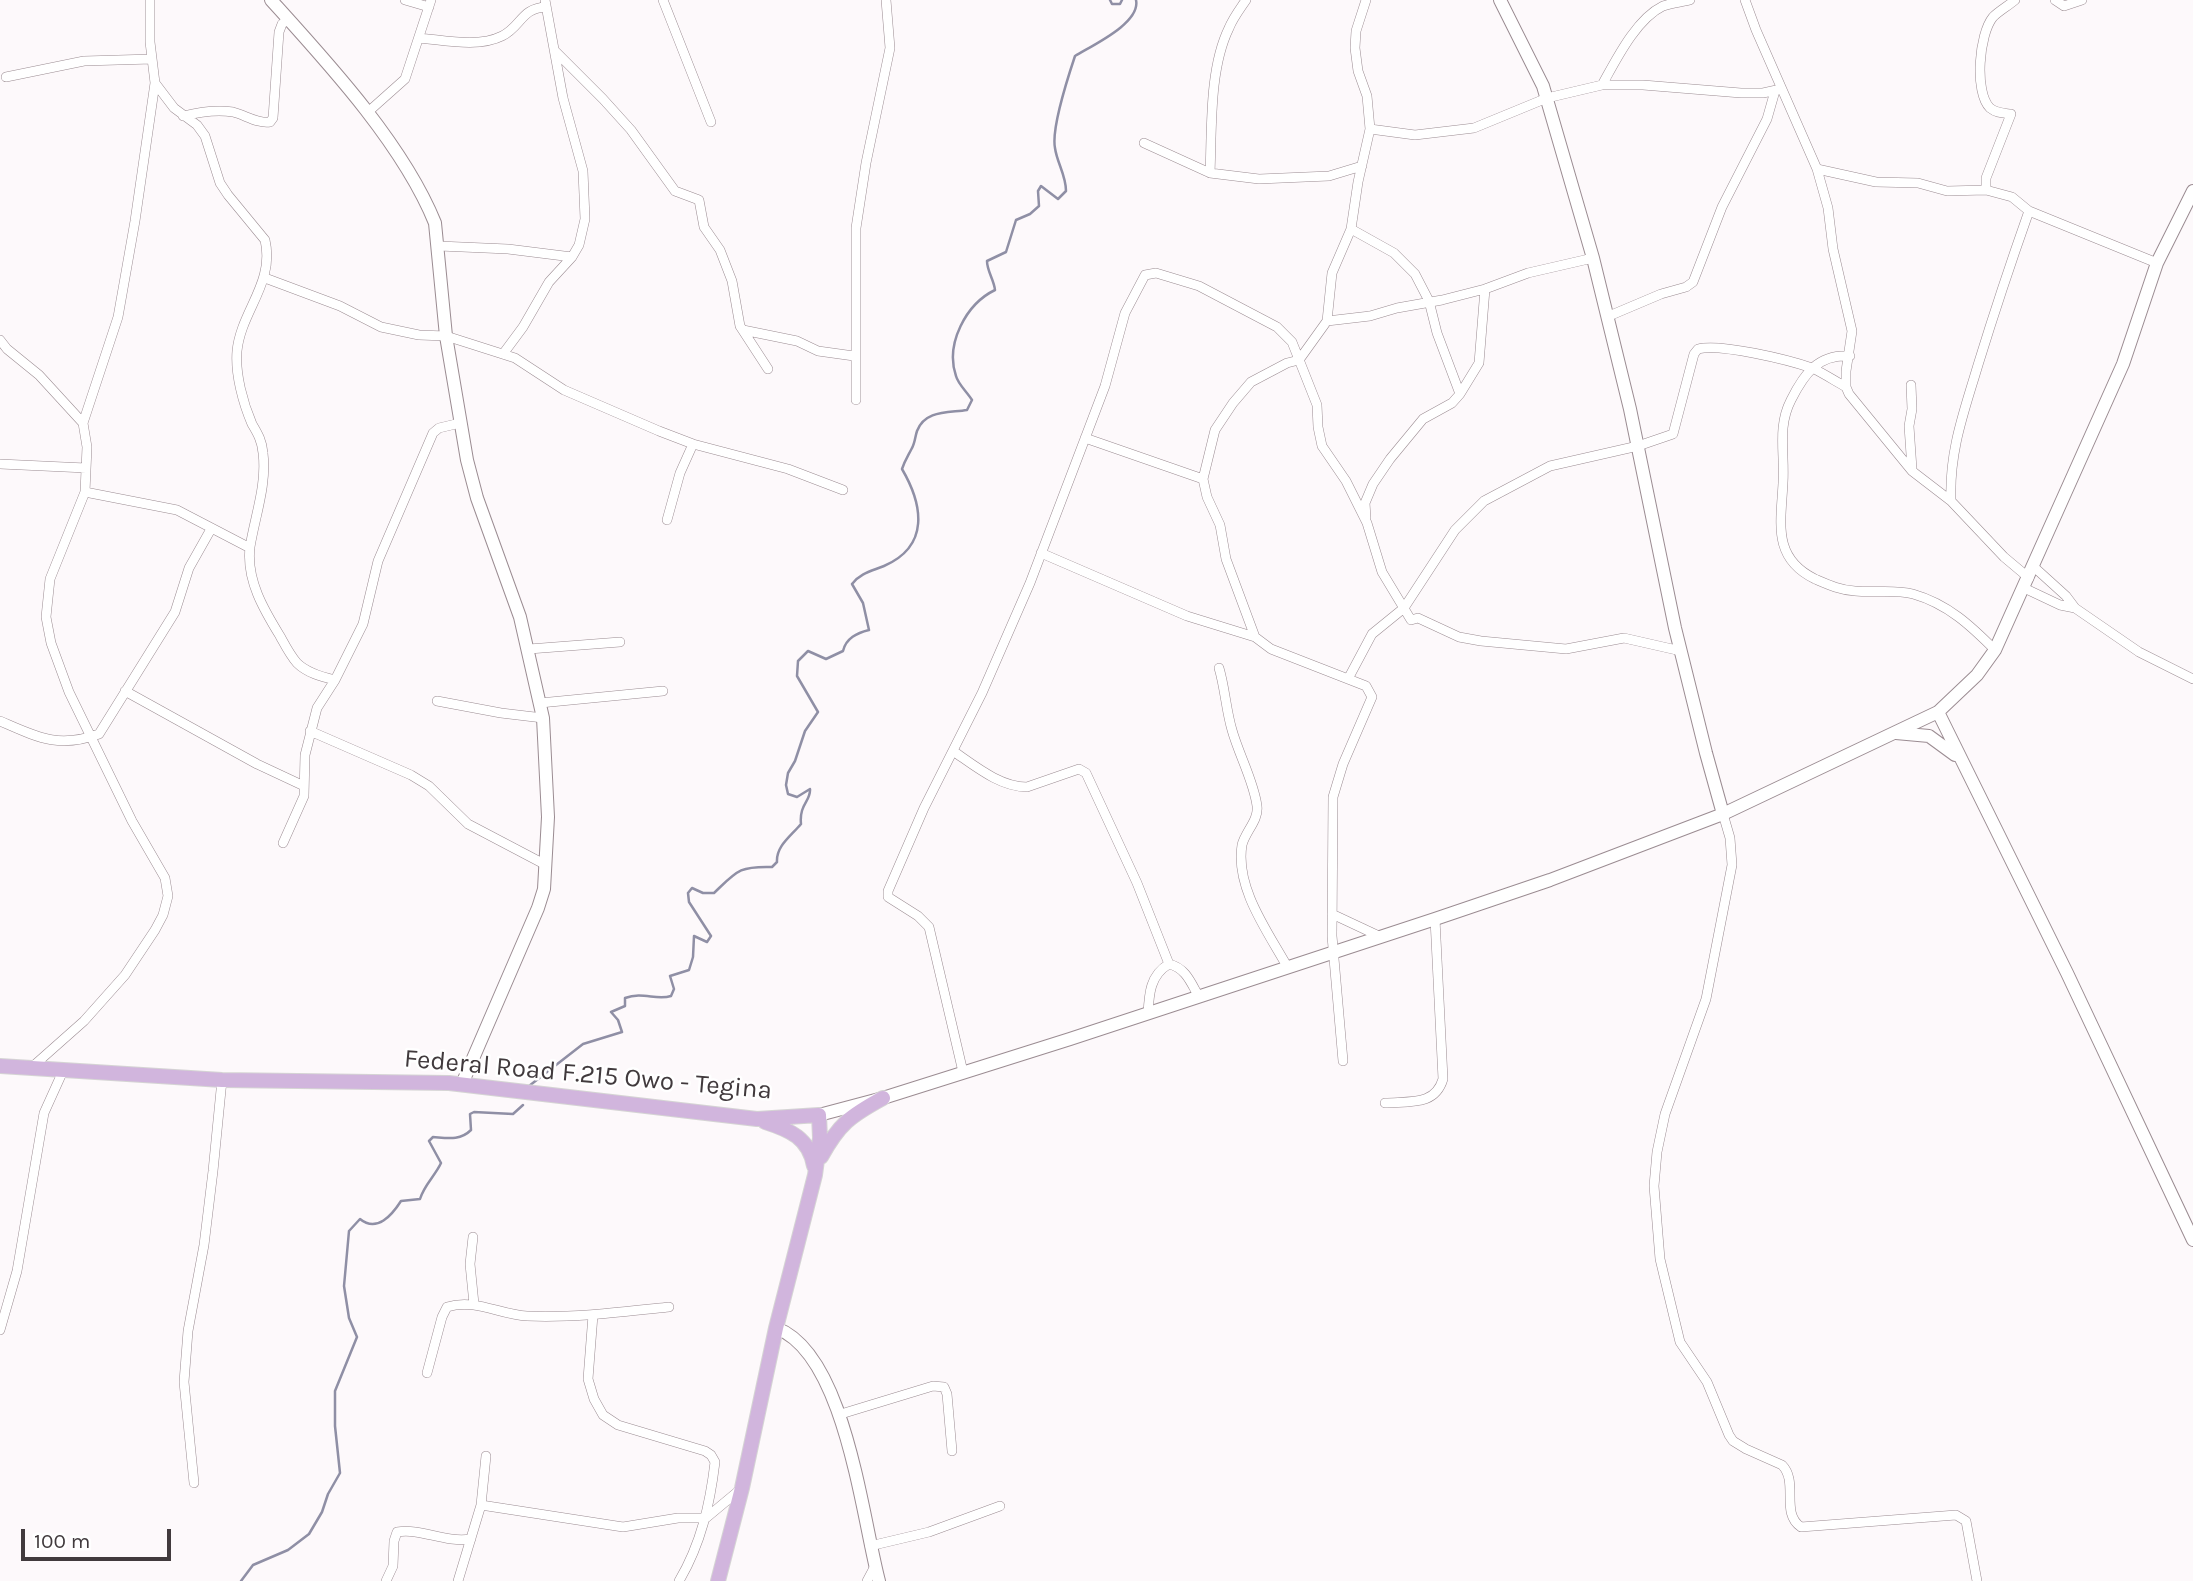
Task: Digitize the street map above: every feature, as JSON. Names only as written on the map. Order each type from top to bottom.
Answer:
[{"type":"main road","name":"Federal Road F.215 Owo - Tegina","points":[[0,1066],[222,1080],[462,1084],[758,1119],[820,1115]]},
{"type":"main road","points":[[816,1170],[836,1132],[847,1119],[883,1098]]},
{"type":"main road","points":[[718,1581],[742,1488],[776,1328],[816,1170],[820,1115]]},
{"type":"main road","points":[[758,1119],[786,1129],[801,1138],[808,1146],[816,1170]]},
{"type":"street","points":[[30,1069],[84,1021],[125,975],[155,930],[163,915],[168,896],[165,878],[132,821],[69,692],[51,643],[46,617],[50,579],[85,492],[87,447],[83,423],[118,317],[155,83],[149,0]]},
{"type":"street","points":[[271,0],[368,112],[429,207],[439,246],[446,336],[460,423],[477,498],[529,649],[543,718],[548,817],[544,890],[462,1084]]},
{"type":"street","points":[[368,112],[405,79],[430,4],[405,0]]},
{"type":"street","points":[[663,0],[711,122]]},
{"type":"street","points":[[856,400],[856,228],[866,163],[890,48],[886,0]]},
{"type":"street","points":[[1210,173],[1211,123],[1219,63],[1228,28],[1246,0]]},
{"type":"street","points":[[1255,637],[1226,559],[1220,525],[1207,497],[1203,479],[1215,430],[1233,403],[1251,382],[1287,363],[1299,360],[1327,321],[1332,273],[1351,229],[1370,129],[1367,96],[1358,71],[1355,48],[1356,31],[1366,0]]},
{"type":"street","points":[[1500,0],[1547,98],[1609,316],[1681,651],[1730,838],[1732,865],[1709,986],[1665,1114],[1655,1169],[1660,1259],[1680,1342],[1707,1382],[1733,1441],[1787,1470],[1794,1522],[1801,1527],[1956,1515],[1966,1521],[1977,1581]]},
{"type":"street","points":[[1602,85],[1621,51],[1653,13],[1664,5],[1690,0]]},
{"type":"street","points":[[1745,0],[1778,90],[1817,169],[1828,208],[1833,249],[1852,331],[1846,387],[1849,394],[1912,471],[1951,501],[2004,556],[2060,605],[2075,608]]},
{"type":"street","points":[[1986,190],[1986,178],[2011,114],[1995,111],[1987,105],[1981,83],[1980,54],[1991,19],[2015,0]]},
{"type":"street","points":[[2056,0],[2064,6],[2082,0]]},
{"type":"street","points":[[419,38],[492,40],[505,35],[529,10],[545,3],[563,98],[583,171],[585,219],[579,245],[572,257],[549,282],[523,327],[503,354]]},
{"type":"street","points":[[183,116],[200,111],[223,111],[265,123],[270,122],[273,118],[279,32],[288,19]]},
{"type":"street","points":[[555,51],[624,122],[675,191],[699,200],[704,227],[720,250],[733,281],[739,321],[768,369]]},
{"type":"street","points":[[6,76],[84,61],[152,59]]},
{"type":"street","points":[[155,83],[174,108],[197,125],[205,136],[224,189],[265,240],[265,278],[237,349],[243,397],[262,442],[264,465],[250,548],[254,587],[265,612],[292,656],[307,670],[335,680]]},
{"type":"street","points":[[1370,129],[1415,135],[1474,128],[1547,98],[1602,85],[1643,85],[1741,93],[1778,90]]},
{"type":"street","points":[[1609,316],[1693,282],[1736,178],[1767,119],[1778,90]]},
{"type":"street","points":[[1144,143],[1210,173],[1259,179],[1318,177],[1362,166]]},
{"type":"street","points":[[1817,169],[1876,182],[1918,183],[1947,191],[1986,190],[2012,197],[2029,211],[2157,263]]},
{"type":"street","points":[[820,1115],[883,1098],[1199,998],[1550,880],[1723,814],[1938,712],[1977,675],[1995,650],[2123,364],[2157,263],[2193,191]]},
{"type":"street","points":[[1951,501],[1951,463],[1960,420],[1995,306],[2029,211]]},
{"type":"street","points":[[1351,229],[1401,258],[1415,274],[1429,301],[1437,333],[1460,394]]},
{"type":"street","points":[[439,246],[508,248],[572,257]]},
{"type":"street","points":[[1327,321],[1370,316],[1485,289],[1528,272],[1593,258]]},
{"type":"street","points":[[963,1072],[929,927],[918,916],[888,897],[888,891],[924,808],[1003,647],[1105,386],[1125,313],[1145,275],[1156,272],[1199,286],[1285,332],[1292,342],[1317,405],[1322,446],[1346,481],[1367,523],[1382,572],[1411,620],[1418,618],[1459,637],[1538,648],[1566,649],[1624,638],[1681,651]]},
{"type":"street","points":[[265,278],[340,306],[381,327],[419,335],[446,336],[515,358],[564,390],[693,444],[789,469],[844,490]]},
{"type":"street","points":[[1367,523],[1365,503],[1373,484],[1390,458],[1423,419],[1439,412],[1460,394],[1479,363],[1485,289]]},
{"type":"street","points":[[743,330],[797,341],[818,351],[854,356]]},
{"type":"street","points":[[0,340],[39,375],[83,423]]},
{"type":"street","points":[[1348,679],[1372,634],[1404,608],[1455,530],[1484,501],[1550,466],[1638,446],[1668,437],[1674,432],[1694,354],[1698,349],[1726,349],[1813,369],[1846,387]]},
{"type":"street","points":[[1850,356],[1827,357],[1805,375],[1782,423],[1780,529],[1783,547],[1793,565],[1807,575],[1840,589],[1902,592],[1934,602],[1968,623],[1995,650]]},
{"type":"street","points":[[1911,385],[1912,409],[1909,426],[1912,471]]},
{"type":"street","points":[[284,843],[301,805],[305,755],[317,708],[335,680],[363,624],[378,561],[433,433],[439,428],[460,423]]},
{"type":"street","points":[[1085,438],[1203,479]]},
{"type":"street","points":[[667,520],[680,472],[693,444]]},
{"type":"street","points":[[0,464],[86,468]]},
{"type":"street","points":[[85,492],[177,510],[250,548]]},
{"type":"street","points":[[0,721],[53,742],[69,741],[102,731],[175,612],[189,568],[211,529]]},
{"type":"street","points":[[1041,553],[1187,616],[1255,637],[1271,649],[1366,686],[1372,697],[1335,789],[1333,952],[1343,1061]]},
{"type":"street","points":[[2029,578],[2066,596],[2075,608],[2139,652],[2193,679]]},
{"type":"street","points":[[529,649],[620,642]]},
{"type":"street","points":[[1219,668],[1231,728],[1257,805],[1255,819],[1242,844],[1242,876],[1262,922],[1287,968]]},
{"type":"street","points":[[125,691],[257,764],[304,786]]},
{"type":"street","points":[[540,703],[663,691]]},
{"type":"street","points":[[437,701],[543,718]]},
{"type":"street","points":[[1938,712],[2067,973],[2193,1240]]},
{"type":"street","points":[[310,731],[411,775],[429,786],[468,824],[546,865]]},
{"type":"street","points":[[1892,733],[1929,736],[1959,758]]},
{"type":"street","points":[[953,751],[989,775],[1018,787],[1027,787],[1079,769],[1086,773],[1138,883],[1169,964]]},
{"type":"street","points":[[1332,914],[1379,936]]},
{"type":"street","points":[[1385,1104],[1430,1098],[1439,1091],[1443,1079],[1435,919]]},
{"type":"street","points":[[1148,1014],[1151,984],[1159,970],[1169,964],[1179,966],[1187,975],[1199,998]]},
{"type":"street","points":[[0,1330],[17,1270],[44,1114],[63,1071]]},
{"type":"street","points":[[194,1483],[184,1382],[187,1344],[204,1245],[222,1080]]},
{"type":"street","points":[[473,1237],[470,1264],[474,1304]]},
{"type":"street","points":[[428,1373],[442,1317],[447,1307],[456,1304],[474,1304],[524,1316],[593,1315],[668,1307]]},
{"type":"street","points":[[593,1315],[589,1379],[594,1399],[603,1415],[618,1425],[711,1455],[715,1462],[706,1518],[679,1581]]},
{"type":"street","points":[[776,1328],[795,1339],[814,1360],[841,1414],[879,1581]]},
{"type":"street","points":[[841,1414],[933,1385],[944,1387],[947,1394],[952,1451]]},
{"type":"street","points":[[458,1581],[481,1504],[486,1456]]},
{"type":"street","points":[[481,1504],[614,1526],[678,1518],[706,1518],[742,1488]]},
{"type":"street","points":[[870,1546],[929,1532],[1000,1506]]},
{"type":"street","points":[[386,1581],[393,1566],[397,1532],[407,1531],[456,1542],[471,1539]]},
{"type":"street","points":[[867,1581],[875,1566]]},
{"type":"waterway","points":[[1110,0],[1112,4],[1120,4],[1122,0]]},
{"type":"waterway","points":[[529,1086],[583,1044],[622,1032],[618,1020],[611,1012],[625,1006],[625,998],[638,995],[671,996],[674,989],[670,976],[689,970],[694,936],[707,942],[711,936],[689,902],[688,893],[692,888],[703,893],[714,893],[739,871],[772,867],[777,862],[782,846],[801,824],[810,789],[797,797],[788,794],[786,785],[805,731],[818,712],[797,676],[798,661],[808,651],[826,659],[843,651],[853,637],[869,630],[863,603],[852,584],[862,575],[899,558],[915,536],[918,510],[902,469],[921,424],[931,416],[967,410],[972,400],[957,379],[953,351],[960,326],[967,315],[985,296],[995,290],[987,261],[1006,252],[1016,220],[1030,214],[1039,206],[1038,191],[1041,186],[1058,199],[1066,191],[1054,139],[1061,102],[1075,56],[1124,25],[1136,9],[1136,0]]},
{"type":"waterway","points":[[241,1581],[253,1565],[288,1550],[309,1534],[340,1473],[335,1426],[335,1391],[357,1337],[349,1318],[344,1286],[349,1231],[360,1219],[366,1223],[378,1223],[389,1217],[401,1201],[420,1199],[441,1163],[429,1141],[433,1137],[453,1138],[467,1134],[471,1130],[470,1114],[474,1112],[513,1114],[523,1105]]}]
